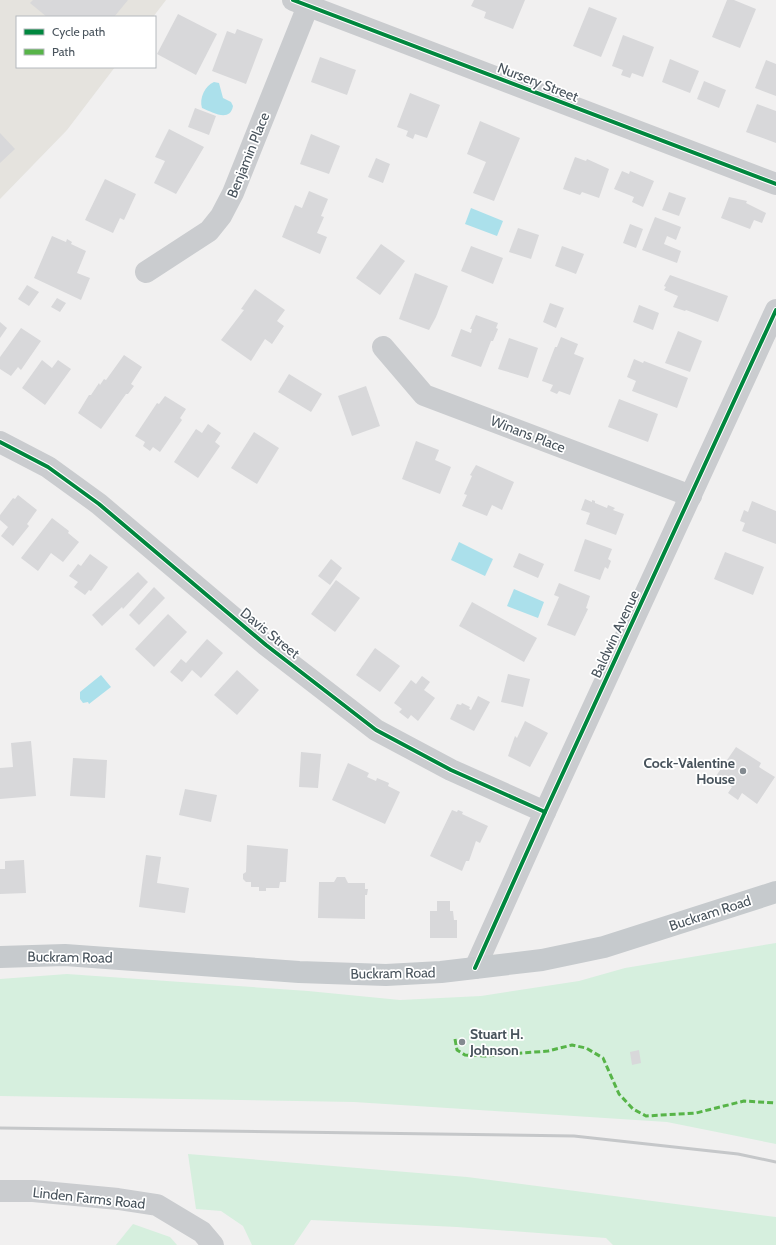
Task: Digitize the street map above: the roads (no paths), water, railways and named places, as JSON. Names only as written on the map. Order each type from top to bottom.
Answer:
[{"type":"main road","name":"Buckram Road","points":[[0,957],[65,955],[299,972],[386,975],[476,968],[542,960],[604,947],[776,892]]},
{"type":"street","name":"Nursery Street","points":[[300,3],[776,184]]},
{"type":"street","name":"Benjamin Place","points":[[146,272],[209,231],[221,216],[233,193],[300,3]]},
{"type":"street","name":"Baldwin Avenue","points":[[476,968],[545,812],[776,310]]},
{"type":"street","name":"Winans Place","points":[[383,346],[424,395],[691,496]]},
{"type":"street","name":"Davis Street","points":[[0,442],[48,467],[99,504],[266,645],[376,730],[451,770],[545,812]]},
{"type":"street","name":"Linden Farms Road","points":[[0,1191],[33,1191],[111,1198],[157,1205],[202,1232],[213,1245]]},
{"type":"water","points":[[214,82],[219,83],[223,98],[231,102],[233,106],[228,114],[215,114],[202,108],[201,100],[205,89]]},
{"type":"water","points":[[471,208],[503,221],[497,236],[465,224]]},
{"type":"water","points":[[459,542],[493,559],[485,576],[451,560]]},
{"type":"water","points":[[514,589],[544,602],[538,618],[507,606]]},
{"type":"water","points":[[101,675],[111,687],[89,704],[88,702],[83,703],[80,699],[80,692]]},
{"type":"railway","points":[[0,1128],[574,1136],[738,1154],[776,1162]]},
{"type":"place","name":"Cock-Valentine House","points":[[743,771]]},
{"type":"place","name":"Stuart H. Johnson","points":[[462,1042]]}]
